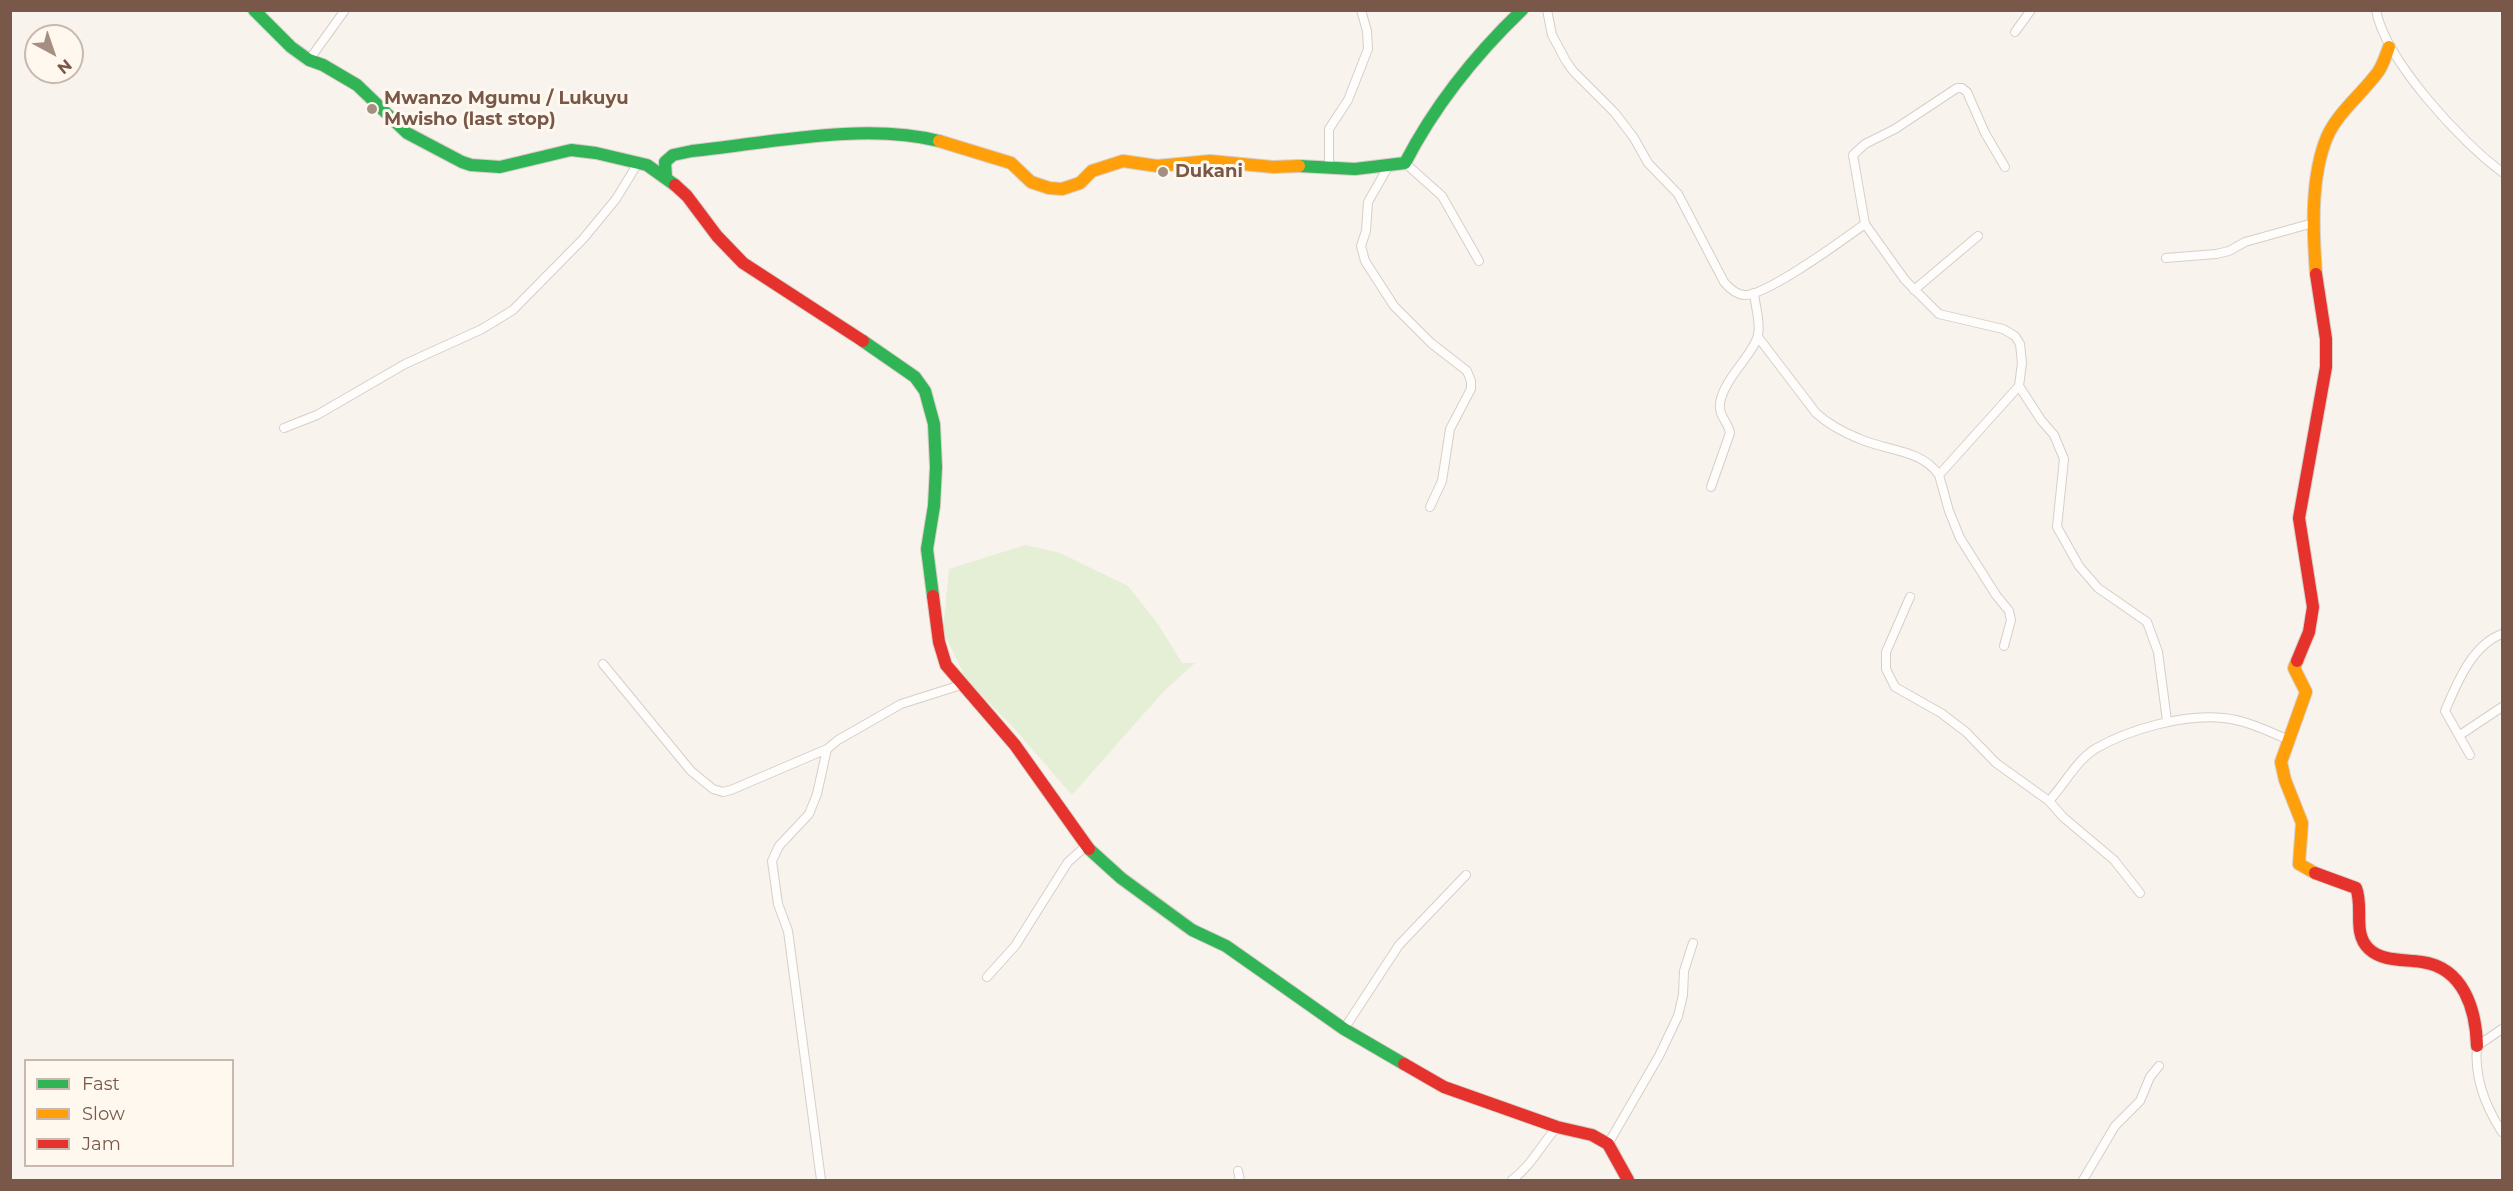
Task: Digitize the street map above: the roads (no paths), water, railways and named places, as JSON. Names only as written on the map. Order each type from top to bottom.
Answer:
[{"type":"street","points":[[254,10],[309,60],[323,65],[357,85],[407,133],[450,157],[471,165],[500,167],[571,150],[638,162],[666,177],[687,196],[717,236],[742,263],[915,377],[925,391],[934,424],[936,467],[934,506],[927,549],[939,642],[946,665],[1014,745],[1086,846],[1121,878],[1192,930],[1226,946],[1344,1029],[1444,1087],[1557,1127],[1592,1135],[1608,1144],[1628,1180]]},
{"type":"street","points":[[309,60],[345,10]]},
{"type":"street","points":[[1329,167],[1329,129],[1348,100],[1368,49],[1367,31],[1360,10]]},
{"type":"street","points":[[666,177],[665,162],[673,155],[692,151],[872,133],[933,140],[990,155],[1011,163],[1031,182],[1048,188],[1062,189],[1080,183],[1092,171],[1123,161],[1156,166],[1210,160],[1273,167],[1355,169],[1388,167],[1405,163],[1443,101],[1522,10]]},
{"type":"street","points":[[1547,10],[1552,35],[1566,61],[1615,113],[1634,138],[1648,163],[1678,194],[1724,282],[1731,290],[1743,295],[1754,293],[1780,281],[1865,224]]},
{"type":"street","points":[[2015,32],[2031,10]]},
{"type":"street","points":[[2376,10],[2389,47],[2418,87],[2462,138],[2502,172]]},
{"type":"street","points":[[2389,47],[2379,71],[2349,105],[2327,137],[2318,174],[2313,223],[2316,278],[2326,339],[2326,367],[2299,518],[2299,533],[2308,572],[2312,620],[2295,668],[2307,692],[2281,762],[2281,772],[2297,807],[2303,827],[2304,834],[2298,852],[2299,864],[2305,870],[2341,880],[2356,888],[2360,900],[2362,942],[2371,951],[2402,962],[2421,962],[2436,966],[2465,989],[2473,1002],[2477,1046],[2475,1064],[2480,1088],[2502,1132]]},
{"type":"street","points":[[1939,475],[2019,386],[2022,363],[2020,344],[2015,336],[2003,329],[1939,314],[1914,290],[1865,224],[1853,156],[1865,144],[1895,129],[1957,88],[1962,88],[1967,92],[1985,133],[2005,166]]},
{"type":"street","points":[[284,428],[323,412],[405,364],[482,329],[513,310],[596,223],[616,199],[638,162]]},
{"type":"street","points":[[1405,163],[1442,196],[1479,261]]},
{"type":"street","points":[[1388,167],[1368,202],[1366,231],[1361,246],[1365,261],[1394,306],[1431,343],[1467,371],[1471,381],[1471,389],[1450,429],[1442,481],[1430,507]]},
{"type":"street","points":[[2166,258],[2229,251],[2244,242],[2313,223]]},
{"type":"street","points":[[1914,290],[1978,236]]},
{"type":"street","points":[[1754,293],[1758,336],[1816,413],[1860,440],[1925,459],[1939,475],[1949,511],[1960,538],[1995,595],[2009,611],[2011,620],[2004,646]]},
{"type":"street","points":[[1711,487],[1730,433],[1729,425],[1722,418],[1720,404],[1728,383],[1758,336]]},
{"type":"street","points":[[2019,386],[2041,420],[2054,435],[2064,459],[2057,527],[2079,566],[2098,588],[2147,622],[2158,652],[2167,721]]},
{"type":"street","points":[[1910,597],[1886,652],[1886,669],[1895,687],[1941,712],[1966,732],[1996,763],[2049,801],[2063,817],[2115,860],[2140,893]]},
{"type":"street","points":[[2470,755],[2445,711],[2472,657],[2483,646],[2502,634]]},
{"type":"street","points":[[603,664],[691,771],[713,789],[723,792],[827,749],[838,740],[901,704],[961,685]]},
{"type":"street","points":[[2460,735],[2502,707]]},
{"type":"street","points":[[2049,801],[2094,750],[2129,734],[2167,721],[2223,718],[2247,723],[2289,740]]},
{"type":"street","points":[[821,1180],[788,931],[778,904],[772,861],[779,846],[809,814],[817,794],[827,749]]},
{"type":"street","points":[[987,977],[1015,946],[1068,862],[1086,846]]},
{"type":"street","points":[[1344,1029],[1400,945],[1466,875]]},
{"type":"street","points":[[1608,1144],[1659,1056],[1678,1016],[1683,995],[1684,970],[1693,943]]},
{"type":"street","points":[[2477,1046],[2502,1029]]},
{"type":"street","points":[[2083,1180],[2115,1126],[2140,1101],[2150,1077],[2159,1066]]},
{"type":"street","points":[[1512,1180],[1525,1171],[1539,1148],[1557,1127]]},
{"type":"place","name":"Mwanzo Mgumu / Lukuyu Mwisho (last stop)","points":[[372,109]]},
{"type":"place","name":"Dukani","points":[[1163,172]]}]
